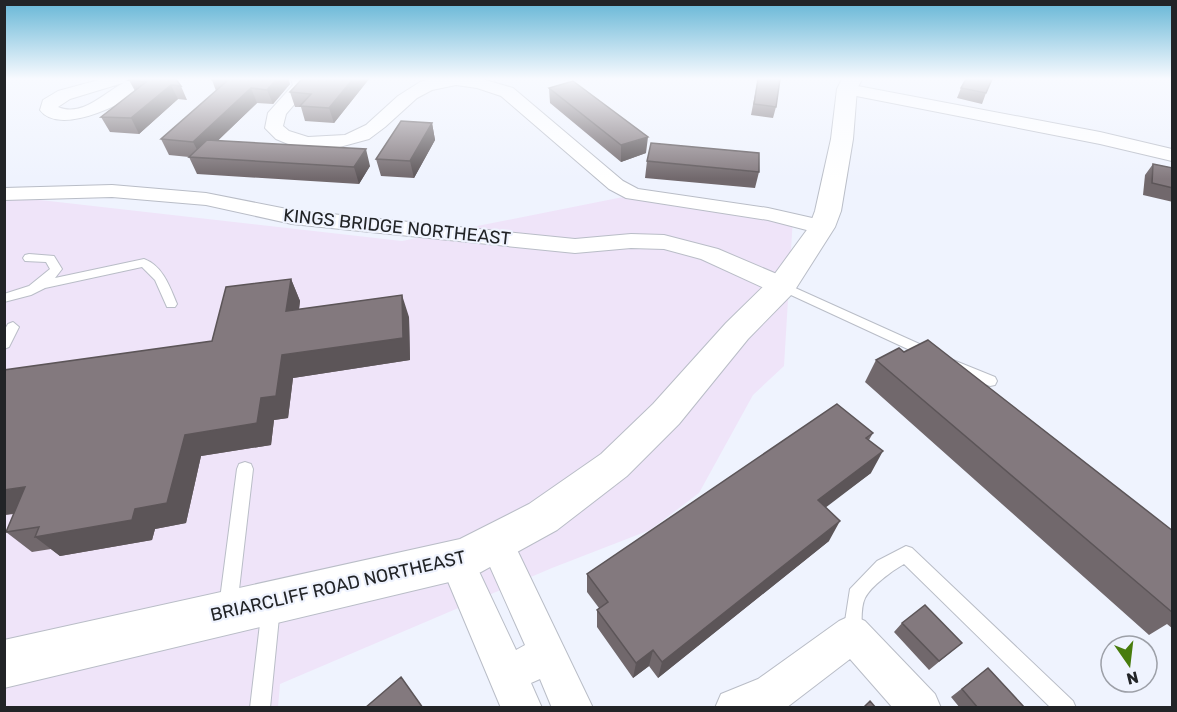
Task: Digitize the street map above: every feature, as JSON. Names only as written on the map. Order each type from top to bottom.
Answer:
[{"type":"main road","name":"BRIARCLIFF ROAD NORTHEAST","points":[[4,664],[466,558],[543,517],[614,465],[666,414],[737,331],[782,286],[825,219],[845,112]]},
{"type":"street","points":[[58,112],[76,112]]},
{"type":"street","points":[[278,112],[274,128],[281,137],[298,142],[341,142],[371,131],[389,112]]},
{"type":"street","points":[[531,112],[616,185],[633,194],[735,210],[825,219]]},
{"type":"street","points":[[980,112],[1173,155]]},
{"type":"street","name":"KINGS BRIDGE NORTHEAST","points":[[4,194],[112,191],[206,200],[292,217],[575,246],[617,242],[664,242],[696,249],[782,286]]},
{"type":"street","points":[[496,542],[573,708]]},
{"type":"street","points":[[456,560],[514,691],[548,654]]},
{"type":"street","points":[[735,708],[771,694],[852,634],[921,708]]},
{"type":"lane","points":[[29,258],[50,259],[56,269],[45,284]]},
{"type":"lane","points":[[4,298],[21,296],[45,284],[144,263],[160,278],[171,304]]},
{"type":"lane","points":[[782,286],[990,381]]},
{"type":"lane","points":[[4,344],[13,327]]},
{"type":"lane","points":[[227,612],[245,469]]},
{"type":"lane","points":[[852,634],[856,594],[883,567],[906,554],[1066,708]]},
{"type":"lane","points":[[260,708],[272,602]]},
{"type":"shaded area","points":[[633,195],[793,217],[784,366],[753,395],[699,493],[650,530],[552,568],[280,684],[278,707],[5,708],[5,196],[402,241]]},
{"type":"building","points":[[107,112],[138,112],[131,118],[101,117]]},
{"type":"building","points":[[191,112],[225,112],[193,142],[161,139]]},
{"type":"building","points":[[580,112],[615,112],[648,137],[621,145]]},
{"type":"building","points":[[401,121],[432,123],[410,161],[376,159]]},
{"type":"building","points":[[207,140],[366,149],[354,167],[189,157]]},
{"type":"building","points":[[651,143],[759,153],[759,172],[647,161]]},
{"type":"building","points":[[1153,164],[1173,168],[1173,188],[1152,183]]},
{"type":"building","points":[[291,279],[286,311],[402,295],[403,338],[282,355],[276,396],[261,398],[257,423],[185,435],[167,503],[135,509],[132,520],[35,537],[39,527],[6,532],[25,487],[4,490],[4,370],[212,341],[226,287]]},
{"type":"building","points":[[928,340],[1173,531],[1173,613],[876,360],[899,348],[904,352]]},
{"type":"building","points":[[837,404],[873,433],[866,438],[883,451],[818,500],[840,521],[662,662],[653,650],[636,663],[597,610],[608,602],[587,574]]},
{"type":"building","points":[[925,605],[962,643],[939,661],[902,623]]},
{"type":"building","points":[[988,668],[1025,708],[978,708],[962,689]]},
{"type":"building","points":[[401,677],[423,708],[365,708]]},
{"type":"building","points":[[870,701],[876,708],[863,708]]}]
